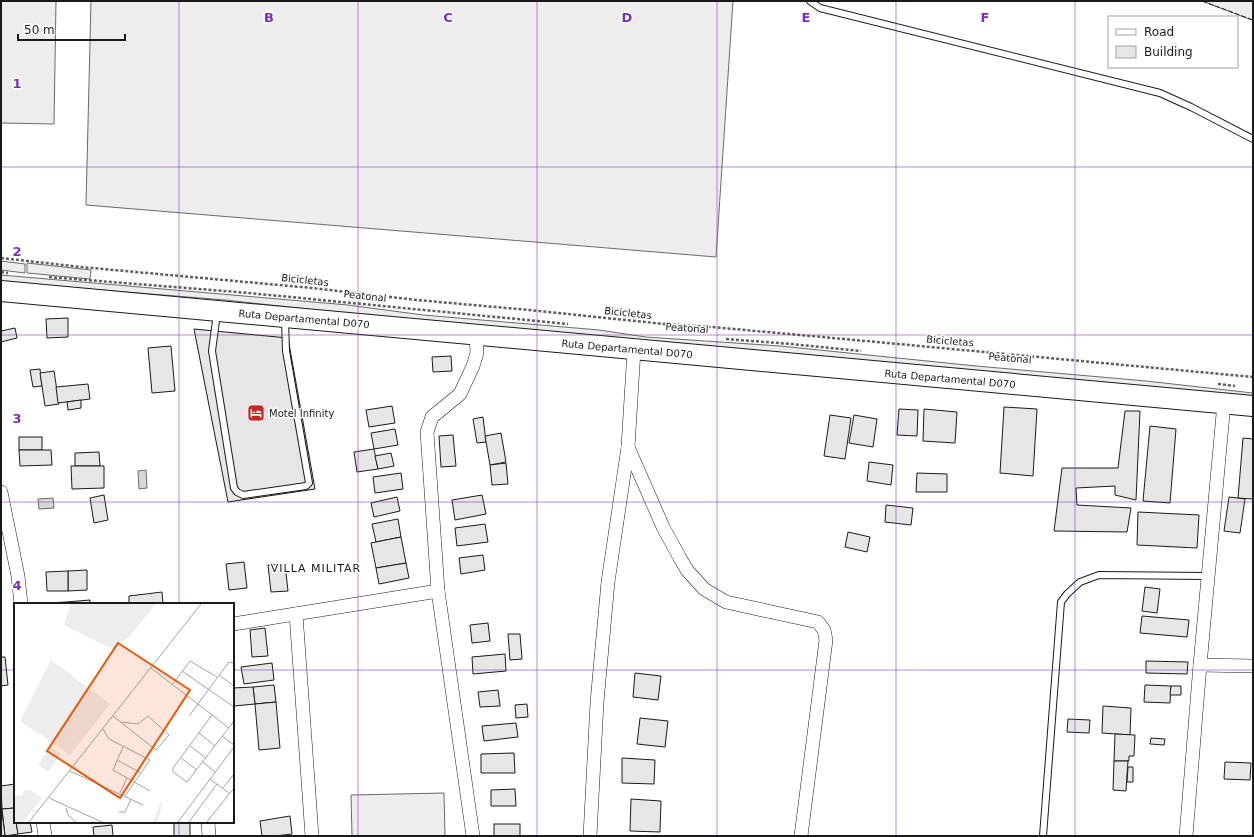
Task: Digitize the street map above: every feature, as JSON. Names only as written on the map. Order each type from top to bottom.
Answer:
[{"type":"main road","name":"Ruta Departamental D070","points":[[1,291],[1253,406]]},
{"type":"street","points":[[473,836],[438,591],[428,432],[432,417],[460,394],[473,366],[476,353],[476,335]]},
{"type":"street","points":[[590,836],[597,702],[607,597],[628,447],[634,350]]},
{"type":"street","points":[[1186,836],[1224,404]]},
{"type":"street","points":[[628,447],[663,527],[687,570],[700,586],[726,602],[818,622],[824,630],[826,640],[801,836]]},
{"type":"street","points":[[1,492],[18,576],[21,603]]},
{"type":"street","points":[[234,624],[438,591]]},
{"type":"street","points":[[296,614],[312,836]]},
{"type":"street","points":[[1200,665],[1253,666]]},
{"type":"street","points":[[43,823],[45,836]]},
{"type":"street","points":[[208,823],[209,836]]},
{"type":"lane","points":[[810,1],[820,8],[1160,93],[1191,107],[1253,140]]},
{"type":"lane","points":[[217,311],[212,351],[234,488],[242,495],[306,486],[309,483],[286,351],[285,317]]},
{"type":"lane","points":[[1043,836],[1061,602],[1066,594],[1080,582],[1099,574],[1208,576]]},
{"type":"path","name":"Bicicletas","points":[[1,258],[664,324],[859,340],[1253,377]]},
{"type":"path","points":[[1,272],[14,274]]},
{"type":"path","name":"Peatonal","points":[[42,276],[264,294],[574,325]]},
{"type":"path","points":[[725,339],[864,352]]},
{"type":"path","points":[[1217,384],[1239,386]]},
{"type":"shaded area","points":[[1,1],[56,1],[54,124],[1,123]]},
{"type":"shaded area","points":[[91,1],[733,1],[716,257],[86,205]]},
{"type":"shaded area","points":[[1202,1],[1253,1],[1253,20],[1249,19]]},
{"type":"shaded area","points":[[1,261],[25,264],[25,273],[1,270]]},
{"type":"shaded area","points":[[27,263],[91,270],[90,279],[27,273]]},
{"type":"shaded area","points":[[1,275],[348,305],[423,315],[599,330],[646,337],[780,346],[976,366],[1146,381],[1253,393],[1253,399],[810,355],[415,321],[225,300],[1,282]]},
{"type":"shaded area","points":[[146,470],[147,488],[139,489],[138,471]]},
{"type":"shaded area","points":[[53,498],[54,508],[39,509],[38,499]]},
{"type":"shaded area","points":[[444,793],[445,836],[352,836],[351,795]]},
{"type":"building","points":[[68,318],[68,337],[47,338],[46,319]]},
{"type":"building","points":[[15,328],[17,338],[1,342],[1,331]]},
{"type":"building","name":"Motel Infinity","points":[[194,329],[288,338],[315,489],[228,502]]},
{"type":"building","points":[[171,346],[175,391],[152,393],[148,348]]},
{"type":"building","points":[[451,356],[452,371],[433,372],[432,357]]},
{"type":"building","points":[[40,369],[42,386],[33,387],[30,370]]},
{"type":"building","points":[[54,371],[59,404],[45,406],[40,373]]},
{"type":"building","points":[[88,384],[90,399],[58,403],[56,387]]},
{"type":"building","points":[[81,400],[81,408],[68,410],[67,402]]},
{"type":"building","points":[[392,406],[395,423],[369,427],[366,410]]},
{"type":"building","points":[[1004,407],[1037,409],[1033,476],[1000,473]]},
{"type":"building","points":[[899,409],[918,410],[917,436],[897,435]]},
{"type":"building","points":[[924,409],[957,412],[955,443],[923,441]]},
{"type":"building","points":[[1125,411],[1140,411],[1136,500],[1115,495],[1115,486],[1076,488],[1077,505],[1131,508],[1127,532],[1054,531],[1062,468],[1118,468]]},
{"type":"building","points":[[830,415],[851,418],[845,459],[824,456]]},
{"type":"building","points":[[854,415],[877,419],[873,447],[849,443]]},
{"type":"building","points":[[483,417],[486,442],[477,443],[473,419]]},
{"type":"building","points":[[1150,426],[1176,429],[1170,503],[1143,501]]},
{"type":"building","points":[[395,429],[398,445],[374,449],[371,433]]},
{"type":"building","points":[[501,433],[506,462],[490,465],[485,436]]},
{"type":"building","points":[[453,435],[456,466],[441,467],[439,436]]},
{"type":"building","points":[[19,437],[42,437],[42,450],[19,450]]},
{"type":"building","points":[[1243,438],[1253,439],[1253,499],[1238,498]]},
{"type":"building","points":[[374,449],[378,469],[357,472],[354,452]]},
{"type":"building","points":[[19,450],[51,450],[52,465],[20,466]]},
{"type":"building","points":[[99,452],[100,466],[75,466],[75,453]]},
{"type":"building","points":[[391,453],[394,466],[378,469],[375,456]]},
{"type":"building","points":[[869,462],[893,465],[891,485],[867,481]]},
{"type":"building","points":[[506,463],[508,484],[492,485],[490,465]]},
{"type":"building","points":[[71,466],[104,466],[104,488],[72,489]]},
{"type":"building","points":[[401,473],[403,489],[375,493],[373,477]]},
{"type":"building","points":[[917,473],[947,474],[947,492],[916,492]]},
{"type":"building","points":[[104,495],[108,520],[94,523],[90,498]]},
{"type":"building","points":[[482,495],[486,514],[455,520],[452,500]]},
{"type":"building","points":[[397,497],[400,511],[374,517],[371,503]]},
{"type":"building","points":[[1229,497],[1245,499],[1240,533],[1224,531]]},
{"type":"building","points":[[886,505],[913,508],[911,525],[885,522]]},
{"type":"building","points":[[1138,512],[1199,515],[1197,548],[1137,545]]},
{"type":"building","points":[[398,519],[401,537],[376,542],[372,524]]},
{"type":"building","points":[[485,524],[488,542],[457,546],[455,528]]},
{"type":"building","points":[[848,532],[870,537],[867,552],[845,547]]},
{"type":"building","points":[[401,537],[406,563],[376,568],[371,543]]},
{"type":"building","points":[[483,555],[485,570],[461,574],[459,558]]},
{"type":"building","points":[[244,562],[247,588],[229,590],[226,564]]},
{"type":"building","points":[[406,563],[409,578],[379,584],[376,568]]},
{"type":"building","points":[[285,564],[288,591],[271,592],[268,565]]},
{"type":"building","points":[[87,570],[87,590],[68,591],[68,571]]},
{"type":"building","points":[[68,571],[68,591],[47,591],[46,572]]},
{"type":"building","points":[[1145,587],[1160,589],[1157,613],[1142,611]]},
{"type":"building","points":[[162,592],[163,603],[129,603],[129,596]]},
{"type":"building","points":[[90,600],[90,603],[66,602]]},
{"type":"building","points":[[1142,616],[1189,620],[1187,637],[1140,633]]},
{"type":"building","points":[[488,623],[490,641],[472,643],[470,625]]},
{"type":"building","points":[[265,628],[268,656],[252,657],[250,630]]},
{"type":"building","points":[[508,634],[520,634],[522,659],[510,660]]},
{"type":"building","points":[[505,654],[506,671],[473,674],[472,657]]},
{"type":"building","points":[[1,657],[5,657],[8,685],[1,686]]},
{"type":"building","points":[[1146,661],[1188,662],[1187,674],[1146,673]]},
{"type":"building","points":[[272,663],[274,680],[244,684],[241,667]]},
{"type":"building","points":[[635,673],[661,676],[658,700],[633,697]]},
{"type":"building","points":[[274,685],[276,702],[255,704],[253,687]]},
{"type":"building","points":[[1145,685],[1171,686],[1170,703],[1144,702]]},
{"type":"building","points":[[1171,686],[1181,686],[1181,695],[1170,695]]},
{"type":"building","points":[[253,687],[255,704],[234,706],[234,688]]},
{"type":"building","points":[[498,690],[500,706],[480,707],[478,692]]},
{"type":"building","points":[[276,702],[280,748],[259,750],[255,704]]},
{"type":"building","points":[[527,704],[528,717],[516,718],[515,705]]},
{"type":"building","points":[[1103,706],[1131,708],[1130,735],[1102,733]]},
{"type":"building","points":[[640,718],[668,721],[665,747],[637,744]]},
{"type":"building","points":[[1068,719],[1090,720],[1089,733],[1067,732]]},
{"type":"building","points":[[516,723],[518,737],[484,741],[482,726]]},
{"type":"building","points":[[1115,734],[1135,735],[1134,756],[1129,756],[1129,761],[1114,761]]},
{"type":"building","points":[[1151,738],[1165,739],[1164,745],[1150,744]]},
{"type":"building","points":[[514,753],[515,773],[481,773],[481,754]]},
{"type":"building","points":[[622,758],[655,760],[654,784],[622,783]]},
{"type":"building","points":[[1114,761],[1128,761],[1126,791],[1113,790]]},
{"type":"building","points":[[1225,762],[1251,763],[1250,780],[1224,779]]},
{"type":"building","points":[[1128,767],[1133,767],[1133,782],[1127,782]]},
{"type":"building","points":[[14,784],[14,808],[2,809],[1,786]]},
{"type":"building","points":[[515,789],[516,806],[491,806],[491,790]]},
{"type":"building","points":[[631,799],[661,801],[660,832],[630,831]]},
{"type":"building","points":[[14,808],[14,823],[16,823],[18,834],[5,836],[2,809]]},
{"type":"building","points":[[2,812],[5,836],[1,836]]},
{"type":"building","points":[[290,816],[292,834],[262,836],[260,821]]},
{"type":"building","points":[[16,823],[30,823],[32,832],[18,834]]},
{"type":"building","points":[[174,823],[190,823],[190,836],[174,836]]},
{"type":"building","points":[[494,824],[520,824],[520,836],[494,836]]},
{"type":"building","points":[[112,825],[113,836],[94,836],[93,827]]},
{"type":"fence","points":[[1202,1],[1253,20]]},
{"type":"place","name":"Motel Infinity","points":[[256,413]]},
{"type":"district","name":"VILLA MILITAR","points":[[316,568]]}]
